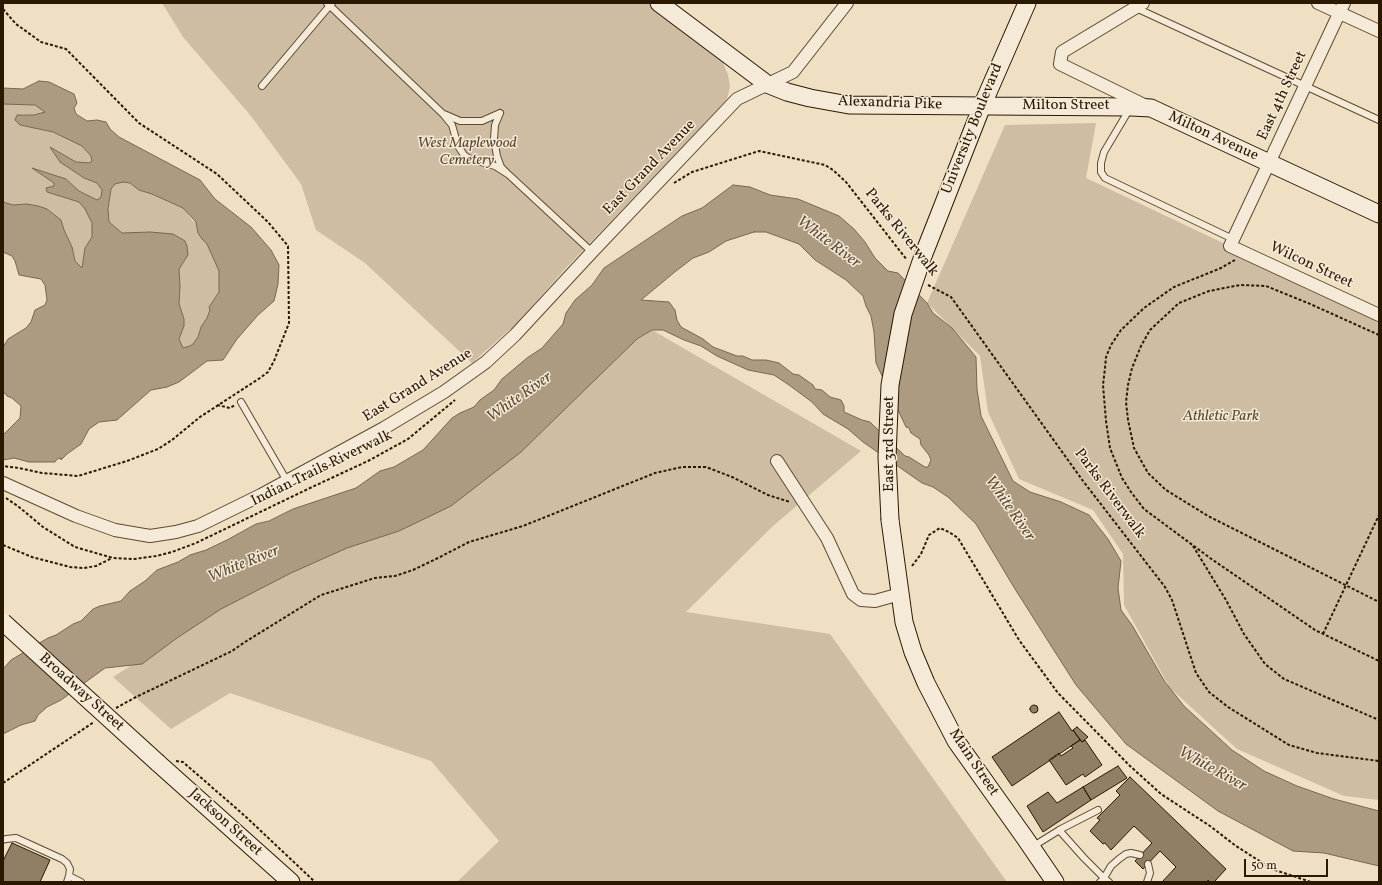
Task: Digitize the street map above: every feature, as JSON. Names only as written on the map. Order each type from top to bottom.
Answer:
[{"type":"main road","name":"Alexandria Pike","points":[[659,3],[767,84],[787,92],[849,105],[982,106]]},
{"type":"main road","name":"University Boulevard","points":[[917,261],[1027,3]]},
{"type":"main road","name":"Milton Street","points":[[982,106],[1151,108]]},
{"type":"main road","name":"Milton Avenue","points":[[1151,108],[1379,214]]},
{"type":"main road","name":"East 3rd Street","points":[[908,635],[904,622],[890,520],[887,457],[890,385],[903,314],[917,261]]},
{"type":"main road","name":"Broadway Street","points":[[3,622],[166,762]]},
{"type":"main road","name":"Main Street","points":[[908,635],[913,652],[926,683],[956,741],[1032,847],[1055,882]]},
{"type":"main road","name":"Jackson Street","points":[[166,762],[291,882]]},
{"type":"street","name":"East Grand Avenue","points":[[5,488],[115,530],[150,536],[176,532],[198,526],[287,481],[384,428],[444,392],[486,362],[515,335],[737,99],[793,72],[848,3]]},
{"type":"street","points":[[1318,3],[1341,8],[1379,32]]},
{"type":"street","name":"Milton Avenue","points":[[1140,5],[1062,52],[1060,64],[1151,108]]},
{"type":"street","name":"East 4th Street","points":[[1232,242],[1341,8]]},
{"type":"street","name":"Wilcon Street","points":[[1232,242],[1246,253],[1379,315]]},
{"type":"street","points":[[777,462],[828,538],[853,594],[861,600],[875,601],[900,594]]},
{"type":"lane","points":[[262,86],[330,4],[443,114],[452,125],[458,146],[464,155],[468,158],[495,166],[509,175]]},
{"type":"lane","points":[[1140,5],[1305,86],[1379,120]]},
{"type":"lane","points":[[1131,107],[1104,152],[1101,163],[1101,172],[1105,178],[1232,242]]},
{"type":"lane","points":[[443,114],[460,121],[482,121],[500,113],[495,125],[494,143],[501,166],[592,252]]},
{"type":"lane","points":[[241,402],[287,481]]},
{"type":"lane","points":[[1032,847],[1059,830],[1098,810]]},
{"type":"lane","points":[[1059,830],[1104,881],[1112,866],[1126,854],[1131,852],[1140,855]]},
{"type":"lane","points":[[3,840],[16,838],[62,859],[67,863],[70,869],[67,882]]},
{"type":"lane","points":[[1147,882],[1150,873],[1148,864]]},
{"type":"lane","points":[[69,876],[81,882]]},
{"type":"path","points":[[3,9],[16,24],[41,42],[66,49],[139,123],[217,174],[268,222],[288,246],[288,323],[274,361],[268,372],[217,405],[158,449],[127,461],[78,476],[64,476],[3,466]]},
{"type":"path","name":"Parks Riverwalk","points":[[673,184],[692,172],[759,151],[825,165],[846,182],[917,261]]},
{"type":"path","points":[[1246,253],[1221,268],[1174,287],[1144,308],[1121,330],[1111,345],[1106,357],[1103,385],[1110,448],[1122,478],[1144,509],[1192,545],[1315,630],[1379,661]]},
{"type":"path","name":"Parks Riverwalk","points":[[925,284],[951,297],[1084,481],[1165,587],[1172,600],[1196,673],[1209,692],[1228,707],[1290,745],[1317,754],[1379,761]]},
{"type":"path","points":[[1379,335],[1266,286],[1240,285],[1209,291],[1179,303],[1150,330],[1141,346],[1136,360],[1128,385],[1126,402],[1134,448],[1148,473],[1166,490],[1208,516],[1379,602]]},
{"type":"path","name":"Indian Trails Riverwalk","points":[[5,488],[20,507],[43,527],[75,547],[113,558],[134,559],[156,556],[196,543],[368,461],[408,439],[455,399]]},
{"type":"path","points":[[217,405],[230,408],[241,402]]},
{"type":"path","points":[[116,708],[232,651],[321,595],[375,578],[395,576],[412,570],[469,542],[523,526],[655,473],[682,466],[706,467],[732,477],[768,495],[792,502],[803,501]]},
{"type":"path","points":[[1324,634],[1379,516]]},
{"type":"path","points":[[912,566],[921,554],[929,535],[940,528],[958,538],[1019,640],[1058,693],[1130,766],[1161,794],[1210,826],[1236,846],[1272,869],[1311,882]]},
{"type":"path","points":[[3,545],[32,557],[70,568],[96,566],[113,558]]},
{"type":"path","points":[[1192,545],[1226,600],[1244,634],[1265,664],[1284,679],[1379,720]]},
{"type":"path","points":[[3,783],[96,721]]},
{"type":"path","points":[[166,762],[183,762],[245,816],[315,882]]},
{"type":"green space","name":"West Maplewood Cemetery","points":[[162,3],[650,3],[722,60],[728,75],[730,86],[727,99],[715,113],[565,269],[516,324],[472,363],[365,263],[316,230],[301,184],[251,116],[183,37]]},
{"type":"green space","points":[[3,104],[35,105],[45,112],[34,115],[22,114],[20,125],[53,132],[82,146],[91,156],[92,161],[89,163],[81,163],[76,162],[54,149],[84,178],[97,183],[102,190],[101,197],[97,200],[79,191],[66,179],[51,180],[54,183],[54,186],[50,187],[47,192],[79,202],[85,209],[92,223],[92,237],[85,248],[82,269],[75,262],[72,247],[61,220],[47,209],[27,204],[13,205],[3,202]]},
{"type":"green space","name":"Athletic Park","points":[[1096,123],[1086,178],[1379,317],[1379,800],[1344,796],[1237,749],[1170,688],[1124,605],[1123,554],[1093,510],[1019,479],[988,412],[980,356],[927,303],[1005,125]]},
{"type":"green space","points":[[123,182],[130,183],[139,190],[152,194],[183,208],[193,221],[196,222],[202,239],[207,244],[219,271],[219,292],[209,306],[210,310],[207,318],[193,345],[183,348],[179,339],[184,326],[184,319],[179,304],[179,269],[188,255],[141,233],[122,233],[109,222],[108,210],[111,189],[115,184]]},
{"type":"green space","points":[[652,330],[861,451],[773,526],[686,612],[830,634],[1007,882],[457,882],[499,841],[431,761],[230,693],[171,729],[113,677]]},
{"type":"water","points":[[39,81],[49,82],[74,94],[77,103],[74,108],[76,114],[87,121],[97,120],[106,122],[110,129],[119,137],[200,180],[215,199],[251,227],[271,250],[279,265],[278,284],[274,301],[258,315],[237,339],[223,360],[207,361],[179,382],[167,387],[151,390],[117,420],[99,422],[89,429],[81,444],[61,460],[61,458],[57,459],[55,462],[29,462],[14,458],[3,460],[3,435],[20,418],[21,406],[12,398],[3,393],[3,347],[8,339],[26,328],[31,322],[35,310],[45,305],[47,300],[45,285],[41,279],[19,275],[12,256],[3,252],[3,202],[13,205],[27,204],[38,206],[47,209],[61,220],[72,247],[75,261],[82,268],[85,248],[92,237],[92,223],[85,209],[79,202],[47,192],[46,188],[54,186],[54,183],[32,168],[66,179],[79,191],[97,200],[101,197],[102,190],[97,183],[84,178],[60,162],[50,147],[76,162],[89,163],[92,161],[91,156],[82,146],[53,132],[20,125],[15,120],[17,115],[34,115],[45,112],[35,105],[3,104],[3,88],[23,89]],"holes":[[[123,182],[130,183],[139,190],[152,194],[183,208],[196,222],[198,233],[207,244],[219,271],[219,292],[209,307],[210,310],[201,327],[198,337],[190,346],[183,348],[179,339],[184,326],[184,319],[179,304],[179,269],[188,255],[185,241],[173,234],[150,232],[122,233],[109,222],[108,209],[111,189],[115,184]]]},
{"type":"water","name":"White River","points":[[733,185],[750,187],[770,195],[798,199],[839,216],[854,229],[865,242],[875,258],[888,271],[898,273],[927,303],[933,313],[952,328],[976,357],[977,389],[981,416],[1013,481],[1030,492],[1061,502],[1089,515],[1108,539],[1121,561],[1118,588],[1121,610],[1132,625],[1165,682],[1184,706],[1232,750],[1264,771],[1297,786],[1334,799],[1379,811],[1379,866],[1324,853],[1293,851],[1218,811],[1126,744],[1076,685],[976,524],[948,497],[933,487],[922,483],[863,442],[848,429],[823,414],[812,402],[774,375],[748,370],[717,356],[701,346],[663,330],[652,330],[637,339],[521,452],[451,506],[399,531],[347,548],[291,573],[221,609],[177,638],[142,664],[105,668],[61,700],[47,707],[38,715],[35,721],[21,725],[3,734],[3,669],[11,660],[73,624],[81,621],[93,609],[121,601],[130,591],[145,581],[157,570],[178,562],[190,555],[206,550],[256,524],[269,521],[293,509],[356,488],[380,471],[394,467],[423,450],[452,418],[474,407],[480,400],[494,390],[502,379],[527,358],[542,348],[563,324],[566,313],[575,300],[592,285],[604,268],[682,216],[702,208]],"holes":[[[754,232],[766,232],[799,244],[815,260],[846,280],[863,296],[871,316],[874,332],[876,363],[906,427],[909,428],[911,433],[920,439],[921,445],[929,455],[931,460],[928,467],[925,467],[905,456],[870,422],[844,412],[844,406],[841,400],[830,397],[822,390],[815,389],[813,385],[799,375],[793,374],[779,363],[766,360],[752,360],[713,347],[703,339],[681,327],[677,320],[675,310],[669,302],[641,300],[693,258],[709,252],[726,241]]]},
{"type":"building","points":[[1032,705],[1036,705],[1038,709],[1036,713],[1032,713],[1030,711],[1030,707]]},
{"type":"building","points":[[1059,712],[1080,740],[1012,786],[992,757]]},
{"type":"building","points":[[1077,727],[1088,737],[1082,742],[1073,730]]},
{"type":"building","points":[[1080,740],[1082,742],[1085,740],[1102,765],[1085,777],[1083,774],[1066,785],[1049,760],[1059,753],[1061,756],[1073,748],[1071,746]]},
{"type":"building","points":[[1118,766],[1127,778],[1091,800],[1083,787]]},
{"type":"building","points":[[1130,777],[1226,869],[1214,882],[1210,882],[1208,880],[1207,882],[1162,882],[1176,867],[1160,851],[1143,869],[1135,861],[1152,843],[1134,826],[1111,850],[1090,831],[1100,820],[1097,818],[1120,795],[1116,791]]},
{"type":"building","points":[[1083,787],[1091,800],[1043,832],[1027,806],[1048,792],[1057,803]]},
{"type":"building","points":[[12,843],[50,860],[40,882],[3,882],[3,861]]}]
